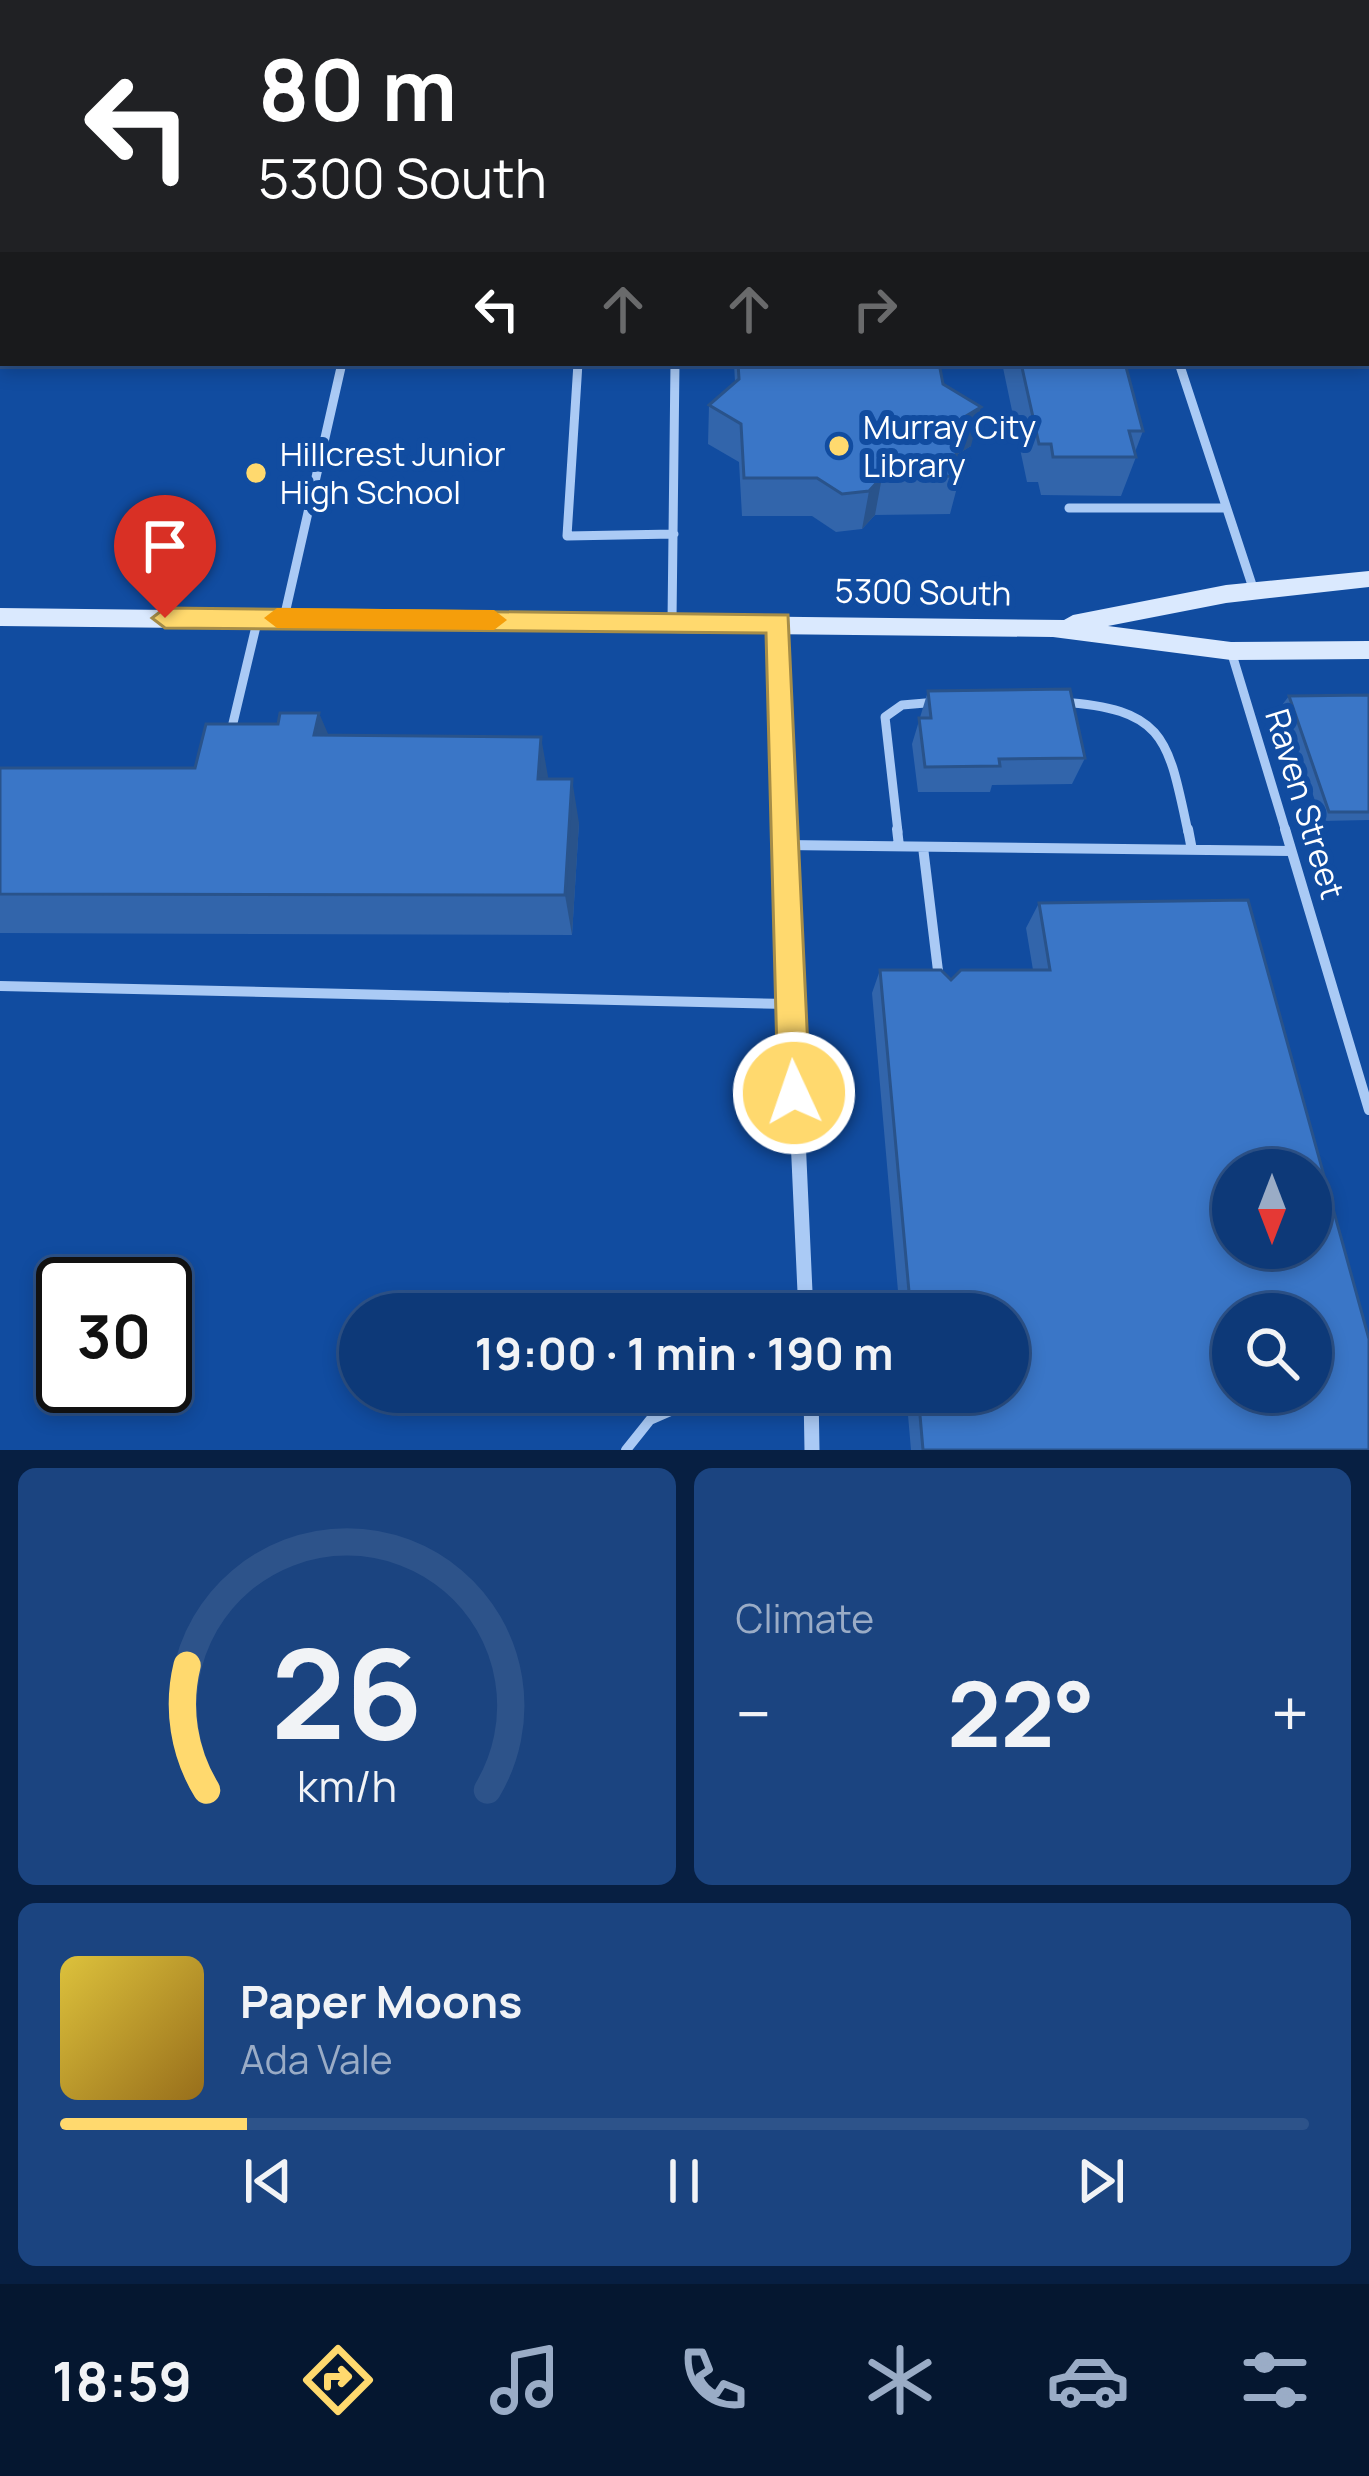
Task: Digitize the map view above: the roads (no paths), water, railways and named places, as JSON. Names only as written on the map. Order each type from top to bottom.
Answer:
[{"type":"main road","name":"5300 South","points":[[1053,628],[1254,591],[1369,579]]},
{"type":"main road","name":"5300 South","points":[[0,617],[1053,628],[1231,651],[1369,650]]},
{"type":"street","points":[[779,622],[789,1004],[805,1293]]},
{"type":"street","points":[[811,1413],[812,1450]]},
{"type":"lane","points":[[284,618],[341,366]]},
{"type":"lane","points":[[578,366],[567,536],[674,534]]},
{"type":"lane","points":[[672,621],[675,366]]},
{"type":"lane","points":[[1179,366],[1254,591]]},
{"type":"lane","points":[[1069,508],[1226,508]]},
{"type":"lane","points":[[233,723],[259,618]]},
{"type":"lane","name":"Raven Street","points":[[1231,651],[1369,1110]]},
{"type":"lane","points":[[898,846],[885,718],[902,705],[940,702]]},
{"type":"lane","points":[[1050,702],[1113,704],[1154,727],[1168,753],[1192,850]]},
{"type":"lane","points":[[785,845],[1292,851]]},
{"type":"lane","points":[[923,847],[940,993]]},
{"type":"lane","points":[[0,986],[789,1004]]},
{"type":"lane","points":[[626,1450],[650,1420],[665,1413]]},
{"type":"place","name":"Murray City Library","points":[[839,446]]},
{"type":"place","name":"Hillcrest Junior High School","points":[[256,473]]}]
